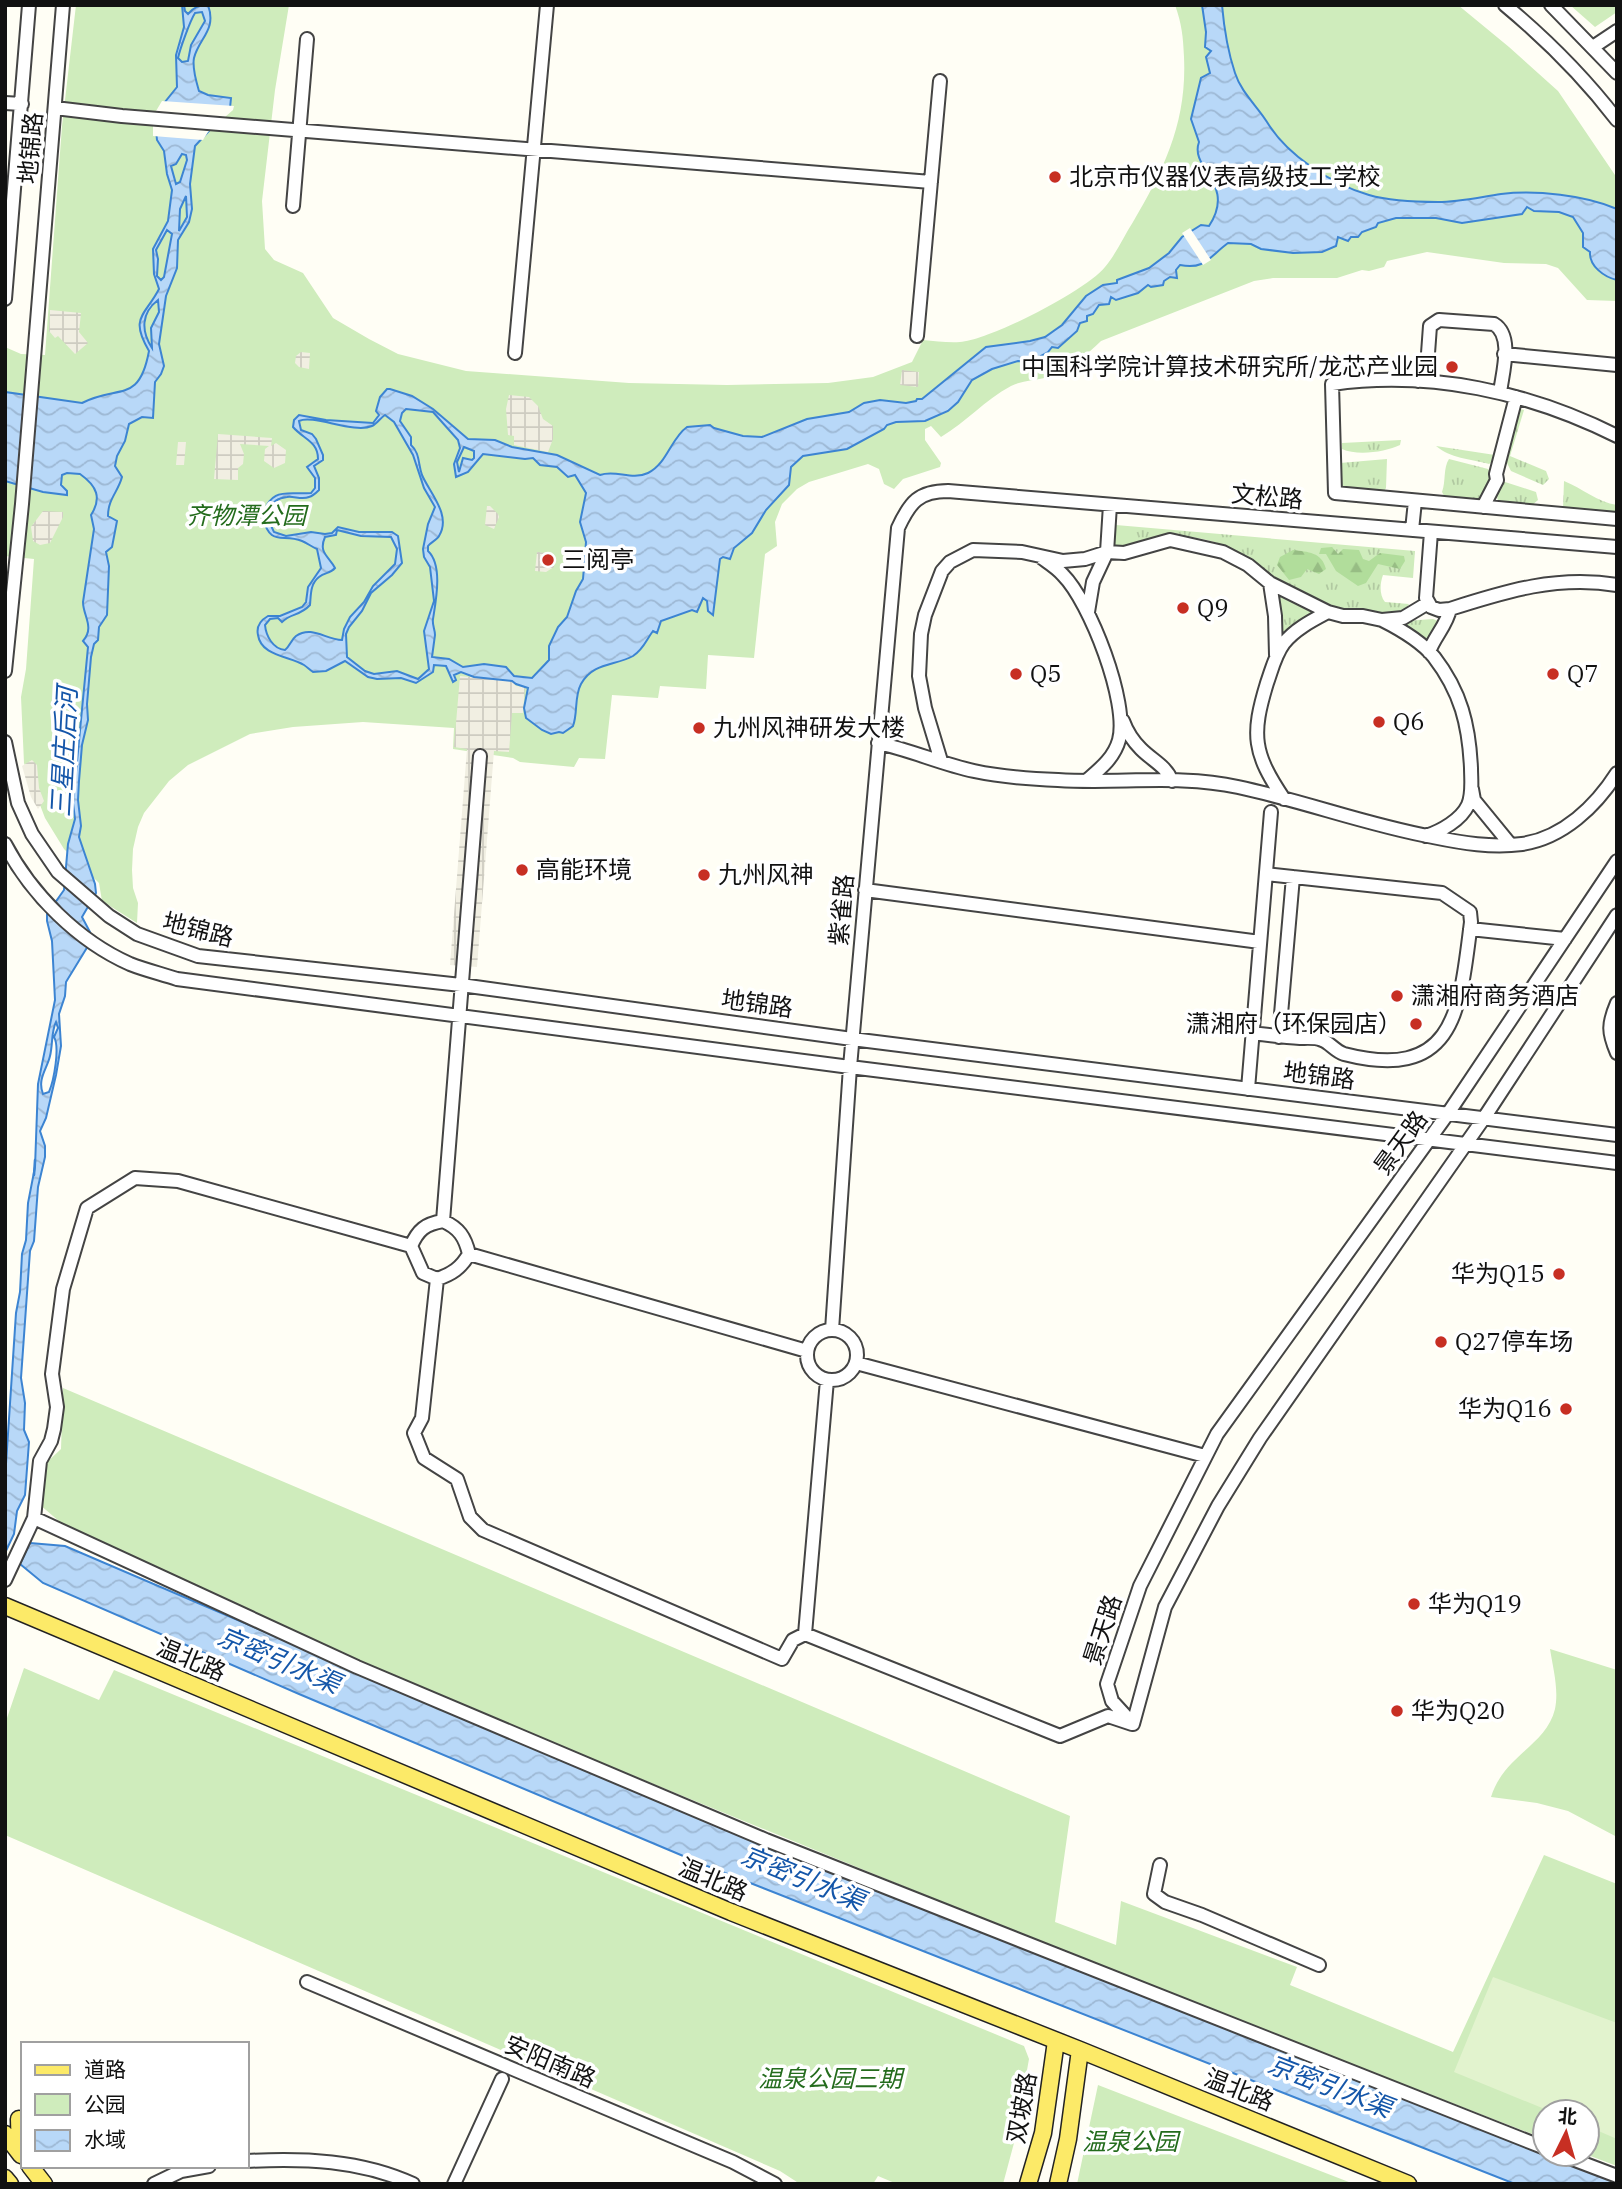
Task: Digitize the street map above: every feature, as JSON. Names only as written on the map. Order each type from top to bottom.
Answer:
[{"type":"main road","name":"温北路","points":[[5,1606],[731,1912],[1056,2040],[1408,2184]]},
{"type":"main road","name":"双坡路","points":[[1028,2184],[1043,2133],[1056,2040]]},
{"type":"main road","name":"双坡路","points":[[1058,2184],[1068,2139],[1080,2050]]},
{"type":"main road","points":[[19,2119],[21,2155]]},
{"type":"main road","points":[[5,2134],[21,2155]]},
{"type":"main road","points":[[32,2168],[44,2184]]},
{"type":"main road","points":[[5,2178],[10,2184]]},
{"type":"street","name":"地锦路","points":[[5,299],[30,5]]},
{"type":"street","name":"地锦路","points":[[5,671],[22,504],[63,5]]},
{"type":"street","points":[[515,353],[547,5]]},
{"type":"street","points":[[1505,5],[1566,61],[1617,120]]},
{"type":"street","points":[[1551,5],[1617,73]]},
{"type":"street","points":[[1593,47],[1617,31]]},
{"type":"street","points":[[293,206],[307,39]]},
{"type":"street","points":[[917,336],[940,80]]},
{"type":"street","points":[[5,103],[22,104]]},
{"type":"street","points":[[55,108],[122,116],[931,182]]},
{"type":"street","points":[[1418,381],[1427,367],[1430,326],[1439,320],[1494,324],[1506,341],[1500,393]]},
{"type":"street","points":[[1504,354],[1617,365]]},
{"type":"street","points":[[1617,436],[1578,418],[1476,387],[1418,381],[1362,380],[1332,384],[1335,493],[1617,519]]},
{"type":"street","points":[[1483,507],[1497,480],[1496,474],[1516,397]]},
{"type":"street","name":"文松路","points":[[916,499],[930,491],[948,491],[1617,547]]},
{"type":"street","name":"紫雀路","points":[[832,1330],[852,1039],[898,528],[906,511],[916,499]]},
{"type":"street","points":[[1412,530],[1415,501]]},
{"type":"street","points":[[1088,612],[1093,582],[1107,552],[1110,505]]},
{"type":"street","points":[[1431,532],[1426,598],[1431,607],[1439,610],[1542,583],[1617,585]]},
{"type":"street","points":[[941,761],[925,708],[919,676],[921,634],[925,615],[942,571],[950,562],[973,550],[1022,552],[1063,561],[1085,559],[1107,552],[1124,553],[1170,540],[1223,552],[1248,565],[1269,583],[1328,612],[1382,620],[1403,618],[1428,603]]},
{"type":"street","points":[[1041,558],[1063,575],[1088,612],[1097,631],[1120,714],[1122,725],[1113,754],[1105,765],[1086,781]]},
{"type":"street","points":[[1269,583],[1275,616],[1276,656],[1256,726],[1262,758],[1284,799]]},
{"type":"street","points":[[1429,652],[1450,609]]},
{"type":"street","points":[[1276,656],[1293,635],[1328,612]]},
{"type":"street","points":[[1382,620],[1398,628],[1429,652],[1451,684],[1463,708],[1468,729],[1471,789],[1469,804],[1461,815],[1435,833],[1425,836]]},
{"type":"street","points":[[1120,714],[1128,734],[1155,762],[1167,768],[1172,781]]},
{"type":"street","name":"地锦路","points":[[5,742],[18,803],[47,859],[58,872],[93,903],[137,934],[198,956],[461,985],[852,1039],[1617,1135]]},
{"type":"street","points":[[878,743],[975,771],[1011,777],[1086,781],[1198,781],[1237,786],[1463,844],[1523,844],[1545,838],[1576,820],[1607,788],[1617,773]]},
{"type":"street","points":[[443,1221],[480,756]]},
{"type":"street","points":[[1471,789],[1474,800],[1510,844]]},
{"type":"street","points":[[1248,1088],[1271,813]]},
{"type":"street","name":"地锦路","points":[[5,845],[17,867],[64,919],[104,949],[130,964],[177,979],[1617,1163]]},
{"type":"street","name":"景天路","points":[[1133,1724],[1112,1701],[1107,1684],[1140,1586],[1217,1434],[1449,1112],[1617,861]]},
{"type":"street","points":[[1252,1033],[1323,1040],[1341,1053],[1365,1057],[1403,1059],[1420,1053],[1446,1033],[1455,1014],[1461,997],[1470,929],[1470,912],[1442,892],[1266,874]]},
{"type":"street","points":[[1279,1037],[1293,877]]},
{"type":"street","points":[[865,890],[1260,942]]},
{"type":"street","points":[[437,1279],[422,1418],[414,1433],[424,1458],[457,1479],[470,1517],[482,1530],[782,1659],[793,1640],[805,1634],[1060,1736],[1108,1716],[1133,1724],[1165,1607],[1218,1506],[1260,1438],[1484,1118],[1617,915]]},
{"type":"street","points":[[1470,929],[1565,939]]},
{"type":"street","points":[[1617,1003],[1610,1019],[1610,1036],[1617,1053]]},
{"type":"street","points":[[5,1580],[34,1518],[40,1461],[51,1441],[57,1407],[52,1374],[63,1289],[86,1208],[135,1178],[178,1181],[411,1247],[423,1273],[437,1279],[451,1275],[469,1254],[466,1240],[455,1227],[443,1221],[429,1223],[418,1232],[411,1247]]},
{"type":"street","points":[[469,1254],[807,1351]]},
{"type":"street","points":[[832,1330],[847,1335],[858,1355],[853,1369],[842,1379],[827,1380],[813,1373],[807,1351],[816,1336],[832,1330]]},
{"type":"street","points":[[856,1363],[1205,1456]]},
{"type":"street","points":[[805,1634],[827,1380]]},
{"type":"street","points":[[34,1518],[357,1667],[766,1840],[1531,2142]]},
{"type":"street","points":[[1160,1866],[1154,1894],[1165,1902],[1319,1965]]},
{"type":"street","name":"安阳南路","points":[[307,1982],[733,2162],[775,2184]]},
{"type":"street","points":[[454,2184],[502,2080]]},
{"type":"street","points":[[248,2161],[292,2159],[352,2165],[413,2184]]},
{"type":"street","points":[[154,2184],[181,2171],[198,2168]]},
{"type":"street","points":[[1596,2168],[1617,2176]]},
{"type":"green space","name":"齐物潭公园","points":[[76,5],[289,5],[275,90],[262,201],[265,249],[274,260],[303,273],[333,318],[398,354],[466,371],[629,383],[828,383],[873,377],[912,362],[923,340],[956,342],[974,339],[1037,312],[1079,288],[1105,267],[1145,202],[1164,163],[1178,123],[1184,80],[1183,37],[1175,5],[1458,5],[1558,91],[1617,178],[1617,301],[1587,300],[1558,268],[1546,264],[1504,263],[1427,252],[1387,261],[1384,267],[1337,278],[1273,278],[1254,281],[1101,341],[1061,371],[1015,384],[941,437],[931,426],[925,429],[925,440],[941,463],[940,467],[903,479],[894,489],[884,484],[879,469],[868,464],[809,482],[797,489],[782,504],[775,522],[777,546],[765,554],[754,658],[708,655],[706,689],[660,686],[658,698],[612,695],[605,759],[579,758],[574,767],[520,762],[513,758],[453,749],[454,728],[363,722],[293,727],[250,734],[188,765],[169,781],[144,813],[138,827],[132,870],[133,888],[138,903],[137,923],[102,901],[99,883],[64,849],[45,818],[24,763],[21,697],[26,669],[34,559],[5,556],[5,347],[21,354],[45,355],[62,126]]},
{"type":"green space","points":[[1570,5],[1617,5],[1617,12],[1595,27]]},
{"type":"green space","points":[[1520,409],[1524,410],[1510,456],[1546,471],[1549,479],[1543,485],[1511,471],[1505,459]]},
{"type":"green space","points":[[1401,440],[1400,445],[1379,451],[1363,453],[1342,449],[1342,443]]},
{"type":"green space","points":[[1436,446],[1495,455],[1489,464],[1454,456]]},
{"type":"green space","points":[[1387,459],[1386,488],[1383,493],[1340,490],[1340,463]]},
{"type":"green space","points":[[1449,459],[1488,469],[1493,476],[1483,501],[1446,499],[1442,492]]},
{"type":"green space","points":[[1502,481],[1536,492],[1538,500],[1531,506],[1500,504],[1497,495]]},
{"type":"green space","points":[[1564,481],[1603,501],[1617,505],[1617,514],[1563,509]]},
{"type":"green space","points":[[1116,525],[1415,551],[1413,578],[1383,575],[1381,585],[1385,602],[1409,604],[1403,614],[1386,615],[1336,608],[1289,589],[1239,553],[1212,542],[1174,536],[1114,547],[1113,532]]},
{"type":"green space","points":[[1332,547],[1338,554],[1343,549],[1359,550],[1363,559],[1369,561],[1380,553],[1404,556],[1405,561],[1400,569],[1378,564],[1366,583],[1358,586],[1336,571],[1326,554],[1319,554],[1321,548]]},
{"type":"green space","points":[[1293,550],[1318,556],[1326,569],[1319,574],[1307,569],[1301,577],[1289,580],[1277,565],[1280,557]]},
{"type":"green space","points":[[1277,595],[1311,609],[1314,614],[1285,634],[1281,632]]},
{"type":"green space","points":[[1406,621],[1438,621],[1438,624],[1427,643],[1402,625]]},
{"type":"green space","points":[[63,1388],[1070,1816],[1055,1922],[1116,1945],[1121,1901],[1297,1967],[1290,1985],[1453,2052],[1544,1855],[1617,1884],[1617,2166],[1601,2160],[1601,2098],[1531,2098],[1531,2134],[1116,1973],[323,1649],[60,1522],[39,1504],[44,1465],[61,1449]]},
{"type":"green space","points":[[1550,1649],[1617,1670],[1617,1837],[1568,1811],[1537,1803],[1491,1797],[1505,1771],[1550,1722],[1555,1709],[1556,1694]]},
{"type":"green space","name":"温泉公园三期","points":[[24,1668],[99,1700],[114,1670],[1024,2046],[1029,2059],[1014,2143],[1003,2184],[897,2184],[878,2176],[873,2184],[800,2184],[780,2171],[5,1835],[5,1724]]},
{"type":"green space","points":[[1493,1977],[1617,2023],[1617,2139],[1601,2132],[1601,2098],[1531,2098],[1531,2103],[1454,2072]]},
{"type":"green space","name":"温泉公园","points":[[1098,2085],[1354,2184],[1077,2184]]},
{"type":"shaded area","points":[[50,310],[81,313],[79,332],[88,343],[75,354],[58,336],[55,338],[49,331]]},
{"type":"shaded area","points":[[301,352],[310,353],[309,369],[299,367],[295,363],[296,356]]},
{"type":"shaded area","points":[[902,370],[919,372],[918,387],[900,385]]},
{"type":"shaded area","points":[[509,395],[529,397],[538,406],[543,419],[553,426],[553,439],[548,452],[514,445],[514,436],[508,435],[506,409]]},
{"type":"shaded area","points":[[218,434],[272,438],[271,446],[276,443],[286,450],[285,463],[274,468],[264,461],[265,449],[269,446],[240,444],[244,454],[243,464],[238,468],[238,480],[214,479]]},
{"type":"shaded area","points":[[178,442],[186,442],[184,465],[176,465]]},
{"type":"shaded area","points":[[487,506],[499,517],[494,529],[485,525]]},
{"type":"shaded area","points":[[43,511],[63,512],[63,517],[50,543],[40,545],[33,541],[31,527]]},
{"type":"shaded area","points":[[537,552],[547,553],[554,558],[554,567],[546,572],[535,571]]},
{"type":"shaded area","points":[[460,676],[512,681],[516,686],[525,687],[523,713],[512,713],[509,752],[494,751],[477,967],[450,965],[467,749],[454,747]]},
{"type":"shaded area","points":[[32,760],[37,765],[39,788],[44,801],[38,809],[31,797],[22,766]]},
{"type":"water","points":[[182,5],[188,14],[197,7],[208,5],[209,27],[196,51],[195,74],[199,91],[231,98],[230,108],[195,146],[190,184],[192,209],[189,222],[178,240],[177,268],[166,296],[159,344],[164,366],[155,382],[153,418],[142,417],[129,424],[115,466],[122,477],[108,510],[108,516],[117,521],[112,547],[106,552],[109,566],[107,615],[99,627],[98,640],[94,644],[91,657],[88,720],[82,745],[78,800],[81,826],[79,837],[96,893],[82,917],[90,932],[91,941],[66,982],[59,1014],[61,1046],[56,1075],[46,1118],[40,1131],[45,1157],[38,1187],[34,1241],[30,1251],[21,1378],[25,1403],[24,1430],[29,1442],[25,1495],[17,1511],[14,1534],[5,1553],[5,1479],[16,1313],[28,1203],[35,1167],[38,1084],[55,1000],[52,941],[47,914],[64,890],[68,844],[75,819],[73,803],[88,647],[83,641],[88,626],[83,602],[94,529],[91,515],[97,498],[94,488],[80,474],[62,475],[61,485],[67,495],[43,492],[5,481],[5,392],[82,403],[133,386],[145,368],[149,351],[140,331],[141,317],[159,289],[154,274],[153,249],[168,221],[172,190],[164,151],[157,140],[156,130],[161,107],[177,87],[176,55],[184,27]],"holes":[[[202,12],[205,21],[191,45],[188,61],[182,62],[178,58],[179,54],[195,13]],[[182,154],[186,155],[180,182],[176,184],[171,166],[176,164]],[[186,196],[187,217],[179,231],[180,209]],[[167,230],[172,234],[164,277],[161,280],[157,276],[156,250]],[[158,300],[159,312],[151,328],[152,348],[144,322],[148,311]],[[56,1022],[58,1028],[54,1037],[54,1072],[49,1092],[43,1094],[42,1079],[50,1056]]]},
{"type":"water","points":[[1202,5],[1222,5],[1230,57],[1241,86],[1286,146],[1325,176],[1355,190],[1394,200],[1446,202],[1529,193],[1575,197],[1604,204],[1617,209],[1617,280],[1602,274],[1592,262],[1590,252],[1583,247],[1583,233],[1573,217],[1559,212],[1534,211],[1527,207],[1522,214],[1462,223],[1436,218],[1396,218],[1378,223],[1376,227],[1362,232],[1358,237],[1351,237],[1348,241],[1338,237],[1336,246],[1322,252],[1293,253],[1261,249],[1251,244],[1228,243],[1201,264],[1180,265],[1176,270],[1177,278],[1170,277],[1163,285],[1148,285],[1138,293],[1116,300],[1111,297],[1109,304],[1099,305],[1093,314],[1087,316],[1087,321],[1080,323],[1077,331],[1058,348],[1052,347],[1041,356],[1039,362],[1018,361],[992,369],[972,380],[958,402],[948,411],[925,421],[887,425],[847,449],[803,456],[791,467],[789,485],[766,510],[752,533],[734,548],[730,559],[720,559],[713,615],[708,611],[707,601],[703,598],[697,612],[692,610],[661,621],[657,633],[653,631],[633,656],[592,672],[579,689],[573,726],[563,733],[551,734],[526,718],[524,708],[528,688],[512,681],[474,677],[461,672],[454,675],[456,680],[453,682],[446,666],[434,665],[433,672],[416,683],[401,678],[368,677],[345,661],[326,671],[313,672],[298,662],[270,651],[260,642],[258,626],[261,621],[268,616],[280,616],[302,607],[306,602],[308,587],[321,568],[317,549],[302,541],[273,536],[265,526],[262,516],[275,496],[311,493],[315,488],[315,478],[307,467],[318,459],[316,448],[293,427],[294,420],[299,415],[373,423],[379,415],[376,411],[380,397],[390,389],[412,396],[433,409],[468,439],[495,440],[512,447],[557,455],[600,475],[612,473],[636,476],[648,473],[660,464],[687,427],[710,425],[743,436],[762,437],[807,419],[849,412],[864,403],[880,400],[906,403],[922,399],[986,347],[1045,337],[1062,325],[1086,296],[1103,285],[1117,283],[1117,280],[1149,268],[1169,253],[1182,237],[1201,225],[1209,226],[1218,199],[1216,188],[1200,160],[1199,142],[1191,119],[1201,78],[1210,73],[1206,57],[1211,51],[1205,47]],"holes":[[[406,409],[433,412],[458,440],[460,448],[454,464],[456,477],[468,472],[483,454],[533,458],[540,465],[557,467],[568,477],[575,475],[586,493],[580,522],[586,542],[583,579],[567,617],[558,627],[549,646],[549,660],[532,678],[514,676],[506,667],[484,664],[463,667],[449,659],[432,657],[437,574],[428,546],[439,536],[443,520],[438,504],[422,475],[417,455],[411,445],[411,437],[400,421]],[[385,415],[394,422],[413,455],[424,488],[435,507],[423,549],[430,567],[434,601],[424,631],[429,669],[418,679],[397,671],[374,674],[365,671],[347,657],[346,634],[349,627],[362,611],[371,593],[402,563],[398,536],[392,532],[359,532],[338,527],[332,533],[311,532],[286,536],[274,532],[269,515],[272,505],[280,498],[306,498],[319,490],[319,478],[314,466],[323,460],[323,455],[312,434],[301,430],[299,421],[314,420],[355,428],[374,425]],[[464,447],[474,451],[472,460],[463,458],[459,472],[457,462]],[[337,530],[361,536],[391,537],[397,549],[395,564],[373,586],[364,602],[350,617],[342,640],[308,632],[296,636],[285,650],[277,647],[269,637],[265,625],[270,619],[278,618],[282,622],[310,605],[316,580],[335,568],[325,554],[323,542],[325,537],[336,535]]]},
{"type":"water","name":"京密引水渠","points":[[30,1543],[65,1546],[375,1679],[1531,2145],[1531,2168],[1589,2168],[1617,2179],[1617,2184],[1515,2184],[707,1866],[43,1583],[20,1564]]},
{"type":"pier","points":[[162,101],[234,106],[203,140],[153,136],[153,116]]},
{"type":"pier","points":[[1190,228],[1211,260],[1203,265],[1182,233]]},
{"type":"waterway","name":"三星庄后河","points":[[34,1175],[35,1160]]},
{"type":"place","name":"北京市仪器仪表高级技工学校","points":[[1055,177]]},
{"type":"place","name":"中国科学院计算技术研究所/龙芯产业园","points":[[1452,367]]},
{"type":"place","name":"三阅亭","points":[[548,560]]},
{"type":"place","name":"Q9","points":[[1183,608]]},
{"type":"place","name":"Q5","points":[[1016,674]]},
{"type":"place","name":"Q7","points":[[1553,674]]},
{"type":"place","name":"Q6","points":[[1379,722]]},
{"type":"place","name":"九州风神研发大楼","points":[[699,728]]},
{"type":"place","name":"高能环境","points":[[522,870]]},
{"type":"place","name":"九州风神","points":[[704,875]]},
{"type":"place","name":"潇湘府商务酒店","points":[[1397,996]]},
{"type":"place","name":"潇湘府（环保园店）","points":[[1416,1024]]},
{"type":"place","name":"华为Q15","points":[[1559,1274]]},
{"type":"place","name":"Q27停车场","points":[[1441,1342]]},
{"type":"place","name":"华为Q16","points":[[1566,1409]]},
{"type":"place","name":"华为Q19","points":[[1414,1604]]},
{"type":"place","name":"华为Q20","points":[[1397,1711]]}]
